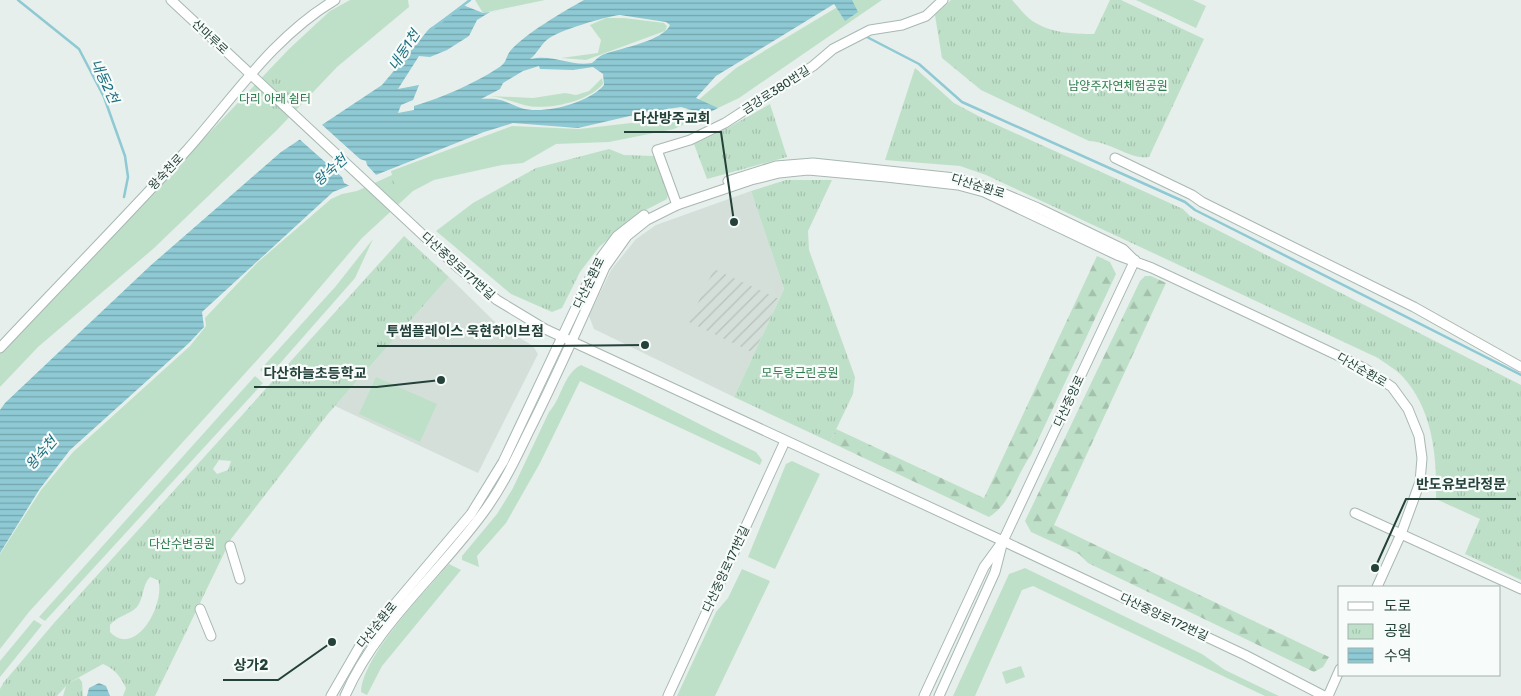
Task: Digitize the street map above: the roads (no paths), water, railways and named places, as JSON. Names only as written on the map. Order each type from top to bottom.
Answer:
[{"type":"street","name":"산마루로","points":[[171,0],[253,77]]},
{"type":"street","name":"왕숙천로","points":[[0,348],[311,14],[335,0]]},
{"type":"street","name":"금강로380번길","points":[[676,203],[657,150],[690,140],[726,123],[805,71],[833,49],[870,30],[902,25],[926,16],[943,0]]},
{"type":"street","name":"다산중앙로171번길","points":[[253,77],[454,264],[497,300],[544,329],[785,442],[1003,541]]},
{"type":"street","points":[[1115,158],[1414,307],[1521,367]]},
{"type":"street","name":"다산순환로","points":[[331,696],[360,644],[471,514],[484,496],[605,267],[618,247],[638,226],[676,203],[749,174],[792,164],[836,165],[955,178],[981,185],[1038,208],[1122,249],[1135,260],[1364,368],[1392,387],[1408,409],[1419,436],[1422,458],[1420,482],[1401,534],[1377,586]]},
{"type":"street","name":"다산중앙로","points":[[939,696],[995,572],[1003,541],[1135,260]]},
{"type":"street","name":"다산순환로","points":[[345,696],[358,668],[375,642],[489,505],[519,451],[567,339]]},
{"type":"street","name":"다산중앙로171번길","points":[[668,696],[785,442]]},
{"type":"street","points":[[1355,513],[1521,589]]},
{"type":"street","name":"다산중앙로","points":[[924,696],[984,567],[1003,541]]},
{"type":"street","name":"다산중앙로172번길","points":[[1003,541],[1245,655],[1326,696]]},
{"type":"street","points":[[230,546],[240,579]]},
{"type":"street","points":[[200,609],[211,636]]},
{"type":"street","points":[[1326,696],[1338,673]]},
{"type":"water","name":"왕숙천","points":[[564,0],[490,12],[477,20],[469,36],[447,50],[430,57],[419,56],[398,89],[419,85],[413,100],[401,105],[398,113],[414,110],[414,106],[457,90],[498,68],[505,62],[511,50],[517,44],[556,16],[584,0],[852,0],[858,12],[845,21],[834,4],[716,76],[696,98],[718,108],[706,114],[681,107],[647,112],[578,128],[513,123],[484,132],[333,192],[202,312],[204,327],[189,343],[70,450],[39,490],[0,553],[0,410],[5,403],[150,266],[281,152],[382,85],[429,29],[463,5],[483,13]],"holes":[[[620,15],[666,22],[670,25],[666,31],[651,40],[600,56],[592,63],[584,64],[548,58],[530,59],[546,41],[561,32],[583,24]],[[539,66],[540,69],[573,70],[593,67],[603,74],[604,85],[588,97],[553,109],[530,110],[498,100],[481,99],[500,89],[503,83],[523,71]]]},
{"type":"water","points":[[99,683],[106,686],[110,696],[87,696],[89,688]]},
{"type":"waterway","name":"내동2천","points":[[18,0],[79,49],[104,97],[125,156],[128,177],[124,197]]},
{"type":"waterway","name":"내동1천","points":[[428,32],[470,0]]},
{"type":"waterway","points":[[865,36],[919,64],[962,102],[1185,202],[1195,210],[1521,375]]},
{"type":"place","name":"다산방주교회","points":[[734,222]]},
{"type":"place","name":"투썸플레이스 욱현하이브점","points":[[645,345]]},
{"type":"place","name":"다산하늘초등학교","points":[[441,380]]},
{"type":"place","name":"반도유보라정문","points":[[1375,568]]},
{"type":"place","name":"상가2","points":[[332,642]]},
{"type":"park label","name":"남양주자연체험공원","points":[[1118,86]]},
{"type":"park label","name":"다리 아래 쉼터","points":[[275,99]]},
{"type":"park label","name":"모두랑근린공원","points":[[800,373]]},
{"type":"park label","name":"다산수변공원","points":[[182,544]]}]
